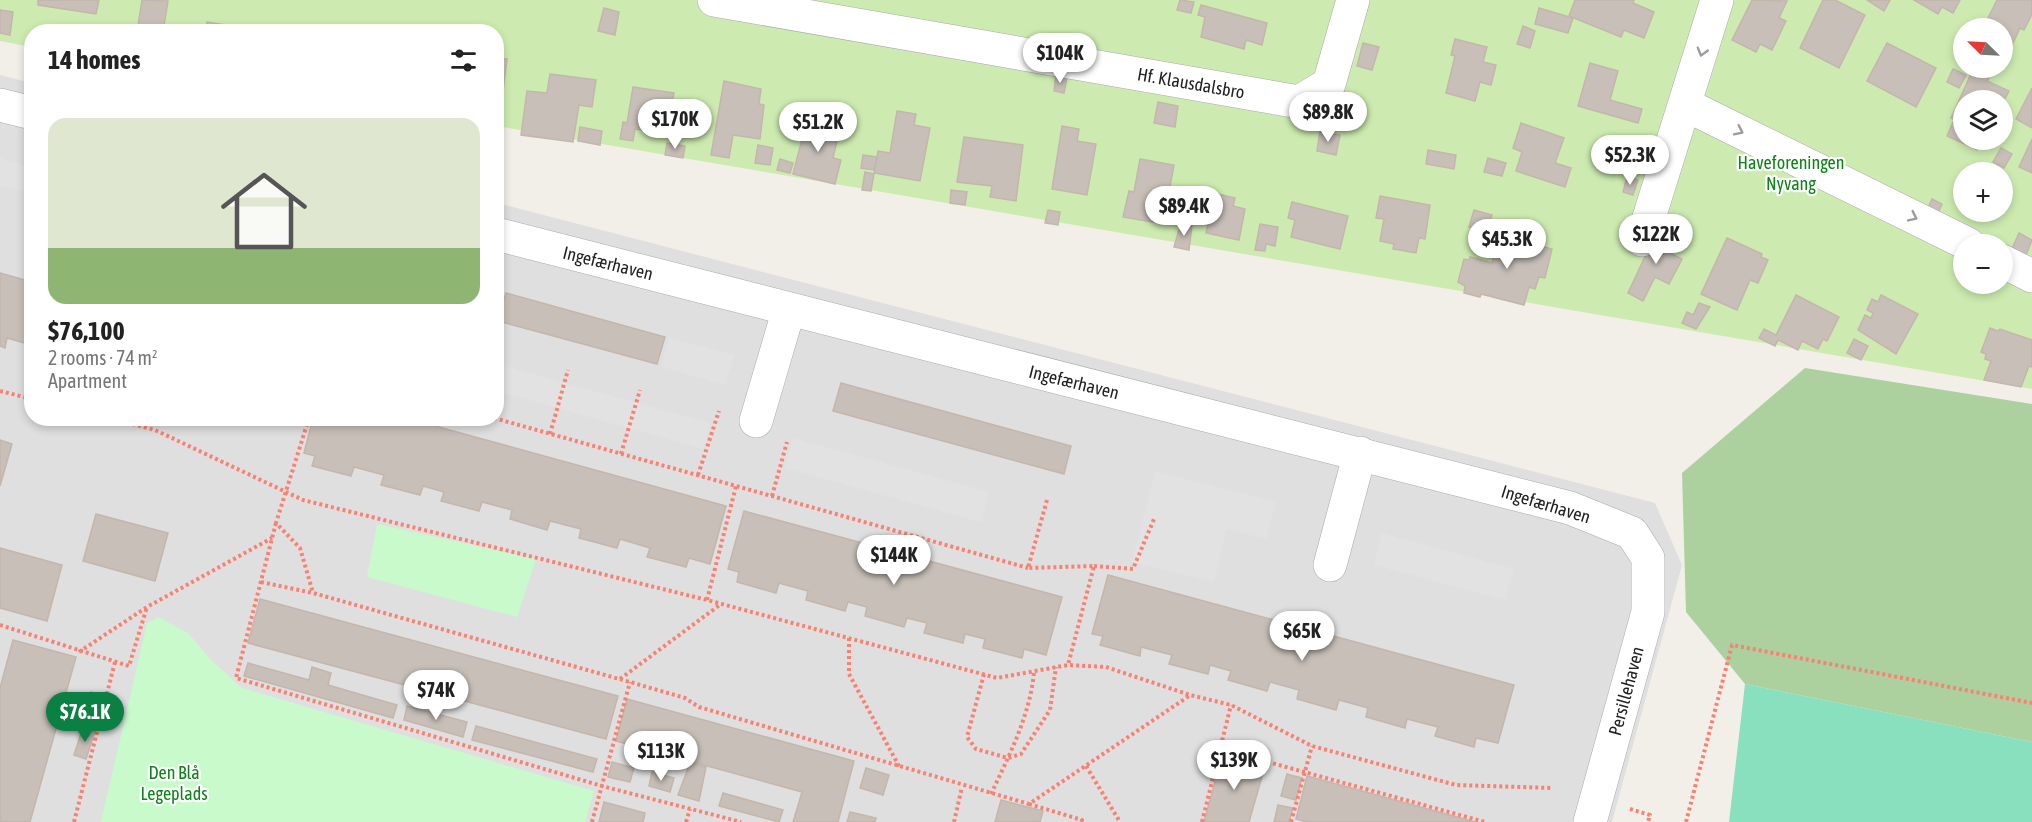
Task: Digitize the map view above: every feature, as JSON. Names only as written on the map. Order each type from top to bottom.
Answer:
[{"type":"street","name":"Hf. Klausdalsbro","points":[[714,0],[1299,102],[1329,84],[1353,0]]},
{"type":"street","points":[[1641,240],[1686,105],[1717,0]]},
{"type":"street","points":[[0,105],[24,112]]},
{"type":"street","points":[[1686,105],[1953,237]]},
{"type":"street","name":"Ingefærhaven","points":[[504,236],[1570,508],[1632,533],[1648,558]]},
{"type":"street","points":[[2013,266],[2032,276]]},
{"type":"street","points":[[756,421],[789,309]]},
{"type":"street","points":[[1330,565],[1360,453]]},
{"type":"street","name":"Persillehaven","points":[[1590,822],[1648,612],[1648,558]]},
{"type":"path","points":[[550,434],[568,370]]},
{"type":"path","points":[[621,454],[640,390]]},
{"type":"path","points":[[0,391],[24,397]]},
{"type":"path","points":[[698,475],[719,411]]},
{"type":"path","points":[[504,421],[1028,568],[1094,566],[1133,569],[1154,519]]},
{"type":"path","points":[[139,426],[154,430],[303,500],[707,600],[997,678],[1068,665],[1106,668],[1190,695],[1231,705],[1312,746],[1456,785],[1552,788]]},
{"type":"path","points":[[306,426],[285,491],[236,678],[602,786],[741,822]]},
{"type":"path","points":[[772,496],[790,431]]},
{"type":"path","points":[[707,600],[736,486]]},
{"type":"path","points":[[1028,568],[1047,500]]},
{"type":"path","points":[[276,524],[300,548],[313,593]]},
{"type":"path","points":[[79,652],[147,607],[272,538]]},
{"type":"path","points":[[1068,665],[1094,566]]},
{"type":"path","points":[[261,582],[313,593],[685,698],[699,707],[900,769],[1029,804],[1082,820],[1081,822]]},
{"type":"path","points":[[620,679],[722,604]]},
{"type":"path","points":[[0,625],[79,652],[129,666],[147,607]]},
{"type":"path","points":[[849,638],[849,674],[900,769]]},
{"type":"path","points":[[1686,822],[1732,645],[2032,703]]},
{"type":"path","points":[[75,822],[116,662]]},
{"type":"path","points":[[984,674],[967,737],[976,749],[1008,758],[1021,754],[1050,710],[1056,667]]},
{"type":"path","points":[[992,794],[1008,758],[1033,686],[1034,671]]},
{"type":"path","points":[[592,822],[630,682]]},
{"type":"path","points":[[1029,804],[1190,695]]},
{"type":"path","points":[[1202,822],[1231,705]]},
{"type":"path","points":[[1291,822],[1312,746]]},
{"type":"path","points":[[1221,749],[1485,822]]},
{"type":"path","points":[[1086,766],[1120,822]]},
{"type":"path","points":[[954,822],[962,786]]},
{"type":"path","points":[[686,822],[690,809]]},
{"type":"path","points":[[1629,809],[1650,815],[1648,822]]},
{"type":"shaded area","points":[[0,75],[24,81],[24,426],[504,426],[504,205],[1655,503],[1682,565],[1612,822],[0,822]]},
{"type":"shaded area","points":[[0,158],[24,165],[24,191],[0,185]]},
{"type":"shaded area","points":[[669,338],[734,355],[726,385],[661,367]]},
{"type":"shaded area","points":[[504,366],[710,423],[703,449],[504,393]]},
{"type":"shaded area","points":[[793,438],[989,492],[981,522],[785,468]]},
{"type":"shaded area","points":[[1155,471],[1276,502],[1266,539],[1227,529],[1214,582],[1132,562]]},
{"type":"shaded area","points":[[1382,533],[1514,569],[1505,600],[1374,565]]},
{"type":"green space","name":"Haveforeningen Nyvang","points":[[0,0],[2032,0],[2032,389],[504,127],[504,24],[24,24],[24,46],[0,41]]},
{"type":"green space","points":[[1805,368],[2032,404],[2032,742],[1745,684],[1686,612],[1682,473]]},
{"type":"green space","points":[[377,524],[536,559],[517,617],[367,577]]},
{"type":"green space","name":"Den Blå Legeplads","points":[[158,617],[188,633],[212,661],[242,688],[594,791],[585,822],[101,822],[147,623]]},
{"type":"green space","points":[[1745,684],[2032,742],[2032,822],[1729,822]]},
{"type":"building","points":[[38,0],[99,0],[96,14],[38,5]]},
{"type":"building","points":[[142,0],[168,1],[164,24],[138,24]]},
{"type":"building","points":[[1180,0],[1194,2],[1191,13],[1177,10]]},
{"type":"building","points":[[1575,0],[1634,0],[1633,3],[1654,12],[1644,38],[1624,30],[1621,37],[1569,16]]},
{"type":"building","points":[[1752,0],[1787,1],[1779,18],[1786,21],[1772,50],[1760,44],[1756,52],[1732,40]]},
{"type":"building","points":[[1823,0],[1835,0],[1865,15],[1839,68],[1800,48]]},
{"type":"building","points":[[1867,0],[1890,0],[1884,11]]},
{"type":"building","points":[[1914,0],[1960,0],[1953,13],[1942,7],[1938,14]]},
{"type":"building","points":[[1997,0],[2032,0],[2032,14],[2024,30],[2020,28],[2013,43],[2013,18],[1988,18]]},
{"type":"building","points":[[1201,5],[1267,23],[1262,45],[1246,40],[1244,49],[1201,37],[1205,17],[1198,15]]},
{"type":"building","points":[[604,8],[619,12],[615,35],[598,31]]},
{"type":"building","points":[[1539,8],[1573,18],[1568,33],[1535,24]]},
{"type":"building","points":[[0,10],[13,12],[10,35],[0,33]]},
{"type":"building","points":[[1523,26],[1535,31],[1530,48],[1517,44]]},
{"type":"building","points":[[1455,39],[1487,47],[1483,62],[1496,65],[1491,85],[1480,82],[1475,101],[1446,93],[1455,56],[1451,55]]},
{"type":"building","points":[[1363,43],[1379,47],[1372,70],[1357,66]]},
{"type":"building","points":[[1887,43],[1936,68],[1916,107],[1867,81]]},
{"type":"building","points":[[504,59],[507,59],[504,83]]},
{"type":"building","points":[[1590,63],[1618,71],[1610,100],[1642,109],[1638,123],[1578,106]]},
{"type":"building","points":[[1953,69],[1953,78],[1964,78],[1959,88],[1947,82]]},
{"type":"building","points":[[550,74],[596,80],[592,107],[579,105],[573,142],[521,135],[527,91],[547,93]]},
{"type":"building","points":[[1056,76],[1067,78],[1064,93],[1054,91]]},
{"type":"building","points":[[1969,78],[1989,78],[1987,81],[2007,90],[1964,90]]},
{"type":"building","points":[[724,81],[761,89],[759,104],[764,105],[760,139],[733,135],[729,158],[711,155]]},
{"type":"building","points":[[633,87],[674,93],[667,134],[635,129],[633,141],[620,139],[623,122],[627,123]]},
{"type":"building","points":[[2032,88],[2032,128],[2016,119]]},
{"type":"building","points":[[1158,102],[1178,106],[1175,127],[1154,123]]},
{"type":"building","points":[[897,111],[916,114],[914,125],[930,128],[920,181],[874,173],[878,151],[890,153]]},
{"type":"building","points":[[808,116],[827,120],[824,133],[838,137],[833,158],[841,160],[835,184],[793,174]]},
{"type":"building","points":[[1953,122],[1953,139],[1947,136]]},
{"type":"building","points":[[1521,123],[1564,138],[1555,163],[1571,168],[1565,187],[1516,171],[1522,152],[1513,148]]},
{"type":"building","points":[[1062,126],[1079,129],[1077,141],[1096,144],[1087,195],[1052,189]]},
{"type":"building","points":[[580,127],[602,131],[600,145],[578,141]]},
{"type":"building","points":[[1320,131],[1340,135],[1336,155],[1317,151]]},
{"type":"building","points":[[964,137],[1023,145],[1016,201],[990,197],[992,186],[957,182]]},
{"type":"building","points":[[2032,139],[2032,173],[2019,167]]},
{"type":"building","points":[[667,143],[685,146],[683,158],[665,155]]},
{"type":"building","points":[[758,145],[773,148],[770,165],[755,163]]},
{"type":"building","points":[[1428,150],[1456,155],[1454,169],[1426,164]]},
{"type":"building","points":[[2000,150],[2012,154],[2007,162],[1993,162]]},
{"type":"building","points":[[863,155],[877,157],[874,170],[861,168]]},
{"type":"building","points":[[1488,158],[1506,163],[1502,176],[1484,172]]},
{"type":"building","points":[[780,159],[793,163],[790,173],[777,170]]},
{"type":"building","points":[[1140,159],[1174,165],[1163,224],[1123,217],[1129,191],[1134,192]]},
{"type":"building","points":[[865,172],[874,174],[871,191],[862,190]]},
{"type":"building","points":[[1627,177],[1638,180],[1633,195],[1623,192]]},
{"type":"building","points":[[951,190],[967,192],[965,205],[950,203]]},
{"type":"building","points":[[1214,193],[1235,198],[1233,206],[1245,209],[1239,240],[1206,233]]},
{"type":"building","points":[[1380,196],[1430,205],[1425,239],[1419,238],[1416,253],[1393,249],[1394,244],[1380,241],[1384,219],[1376,218]]},
{"type":"building","points":[[1932,199],[1942,204],[1937,215],[1927,210]]},
{"type":"building","points":[[1292,202],[1348,216],[1340,249],[1291,237],[1295,220],[1288,218]]},
{"type":"building","points":[[1048,210],[1060,212],[1058,225],[1045,223]]},
{"type":"building","points":[[1474,210],[1492,215],[1487,232],[1469,227]]},
{"type":"building","points":[[1181,223],[1192,225],[1189,250],[1174,247]]},
{"type":"building","points":[[1260,224],[1278,227],[1275,246],[1266,244],[1265,251],[1255,250]]},
{"type":"building","points":[[1500,230],[1527,237],[1526,242],[1552,249],[1545,278],[1539,277],[1535,289],[1529,287],[1524,305],[1481,294],[1480,297],[1464,293],[1465,286],[1458,282],[1464,259],[1469,260],[1470,257],[1492,263]]},
{"type":"building","points":[[1657,231],[1678,241],[1672,254],[1682,259],[1669,284],[1655,277],[1643,301],[1628,293]]},
{"type":"building","points":[[2019,233],[2032,240],[2024,260],[2013,254],[2013,246]]},
{"type":"building","points":[[1727,238],[1762,254],[1761,257],[1768,260],[1758,283],[1750,280],[1737,310],[1701,294]]},
{"type":"building","points":[[0,273],[24,280],[24,343],[7,338],[5,348],[0,346]]},
{"type":"building","points":[[506,293],[665,337],[657,364],[504,323]]},
{"type":"building","points":[[1796,295],[1839,317],[1827,341],[1823,339],[1818,349],[1802,341],[1798,350],[1778,340],[1775,346],[1759,338],[1764,329],[1776,335]]},
{"type":"building","points":[[1881,295],[1918,314],[1896,354],[1858,330],[1865,315],[1871,318],[1873,313],[1867,310],[1872,299],[1878,302]]},
{"type":"building","points":[[1699,303],[1710,307],[1696,329],[1682,323],[1687,312],[1693,315]]},
{"type":"building","points":[[1990,328],[2032,340],[2032,367],[2029,366],[2021,387],[1984,380],[1991,361],[1985,359],[1986,354],[1981,352]]},
{"type":"building","points":[[1854,339],[1868,346],[1861,360],[1847,353]]},
{"type":"building","points":[[841,383],[1071,446],[1064,474],[833,411]]},
{"type":"building","points":[[311,426],[435,426],[726,506],[710,564],[689,558],[686,567],[647,557],[650,548],[620,539],[617,548],[579,538],[581,529],[550,521],[547,530],[510,519],[512,510],[482,502],[479,511],[441,501],[444,492],[423,486],[420,495],[381,485],[384,475],[354,467],[351,476],[312,466],[315,456],[304,453]]},
{"type":"building","points":[[0,440],[12,444],[0,486]]},
{"type":"building","points":[[744,511],[1062,597],[1046,655],[1024,649],[1022,658],[983,648],[985,639],[965,634],[963,643],[924,633],[927,623],[907,618],[904,627],[865,616],[867,607],[848,602],[845,611],[806,600],[808,591],[779,583],[776,593],[737,582],[739,572],[728,569]]},
{"type":"building","points":[[96,514],[168,533],[155,581],[83,561]]},
{"type":"building","points":[[0,548],[62,565],[47,621],[0,608]]},
{"type":"building","points":[[1108,575],[1514,685],[1498,743],[1476,738],[1474,747],[1435,736],[1438,727],[1407,719],[1405,728],[1366,717],[1368,708],[1339,700],[1336,710],[1297,699],[1299,690],[1270,682],[1267,691],[1228,680],[1231,671],[1210,665],[1208,674],[1169,664],[1172,655],[1141,647],[1140,656],[1100,645],[1103,636],[1092,634]]},
{"type":"building","points":[[260,599],[618,696],[606,739],[248,643]]},
{"type":"building","points":[[13,640],[76,657],[30,822],[0,822],[0,688]]},
{"type":"building","points":[[248,663],[309,680],[312,667],[331,673],[328,685],[397,705],[393,718],[244,676]]},
{"type":"building","points":[[91,692],[104,696],[100,707],[88,703]]},
{"type":"building","points":[[627,699],[854,761],[838,822],[793,822],[802,792],[616,741]]},
{"type":"building","points":[[407,706],[467,722],[463,737],[404,720]]},
{"type":"building","points":[[476,726],[597,759],[593,772],[472,740]]},
{"type":"building","points":[[83,727],[95,731],[86,759],[74,755]]},
{"type":"building","points":[[1222,756],[1265,766],[1249,822],[1204,822]]},
{"type":"building","points":[[612,762],[634,768],[630,782],[608,777]]},
{"type":"building","points":[[690,763],[706,767],[699,801],[678,795]]},
{"type":"building","points":[[866,768],[889,775],[883,795],[860,788]]},
{"type":"building","points":[[652,772],[674,778],[670,792],[649,786]]},
{"type":"building","points":[[1287,774],[1302,778],[1296,800],[1281,796]]},
{"type":"building","points":[[1307,776],[1475,822],[1307,822],[1296,819]]},
{"type":"building","points":[[723,793],[783,810],[779,822],[719,806]]},
{"type":"building","points":[[1001,800],[1043,811],[1040,822],[995,822]]},
{"type":"building","points":[[604,802],[645,813],[643,822],[599,822]]},
{"type":"building","points":[[1278,805],[1293,808],[1289,822],[1274,822]]},
{"type":"building","points":[[850,812],[876,818],[875,822],[847,822]]}]
